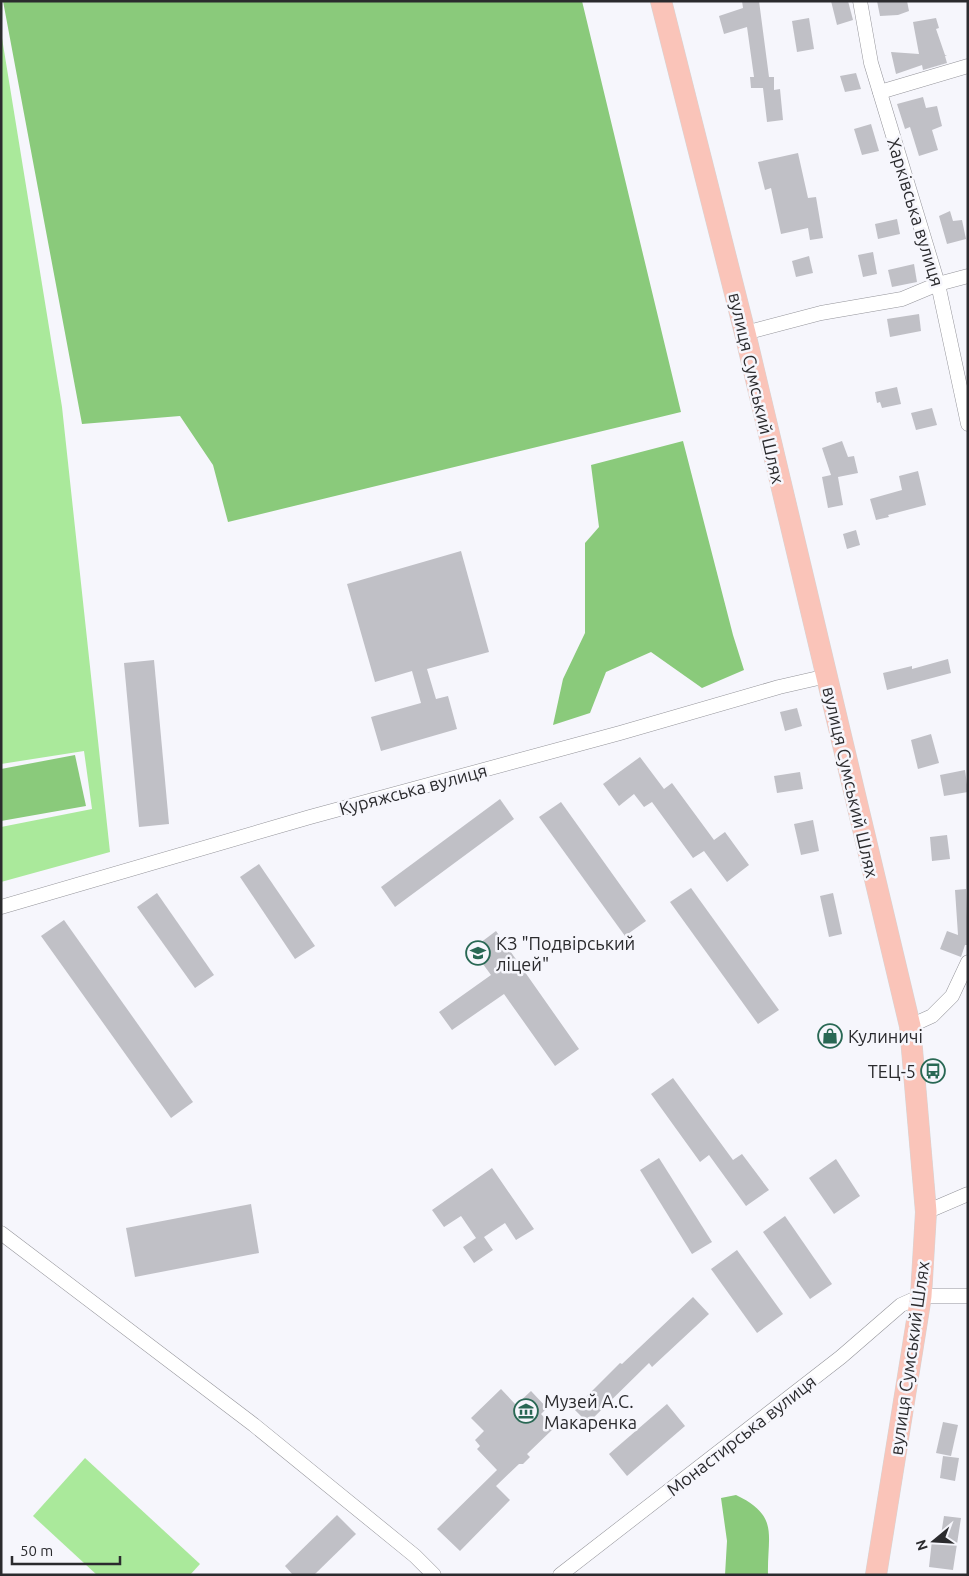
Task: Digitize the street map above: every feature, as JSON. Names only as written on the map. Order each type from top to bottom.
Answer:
[{"type":"main road","name":"вулиця Сумський Шлях","points":[[661,1],[745,334],[910,1026],[926,1212],[922,1296],[876,1575]]},
{"type":"street","name":"Харківська вулиця","points":[[860,1],[871,62],[938,284],[968,424]]},
{"type":"street","points":[[880,92],[968,66]]},
{"type":"street","points":[[745,334],[821,313],[902,299],[938,284],[968,276]]},
{"type":"street","name":"Куряжська вулиця","points":[[1,908],[310,816],[620,733],[779,687],[826,676]]},
{"type":"street","points":[[910,1026],[932,1016],[952,996],[968,962]]},
{"type":"street","points":[[926,1212],[968,1194]]},
{"type":"street","points":[[1,1234],[254,1425],[415,1556],[434,1575]]},
{"type":"street","points":[[922,1296],[968,1296]]},
{"type":"street","name":"Монастирська вулиця","points":[[560,1575],[841,1357],[901,1305],[922,1296]]},
{"type":"green space","points":[[3,1],[582,1],[681,412],[228,522],[213,465],[180,416],[82,424]]},
{"type":"green space","points":[[1,32],[62,407],[110,852],[1,882],[1,827],[92,809],[84,751],[1,764]]},
{"type":"green space","points":[[683,441],[733,635],[744,670],[702,688],[651,652],[606,672],[590,713],[553,725],[563,679],[585,633],[585,543],[599,527],[591,465]]},
{"type":"green space","points":[[75,755],[86,806],[1,821],[1,769]]},
{"type":"green space","points":[[85,1458],[200,1564],[190,1575],[97,1575],[33,1516]]},
{"type":"green space","points":[[736,1495],[750,1503],[765,1519],[769,1538],[768,1575],[725,1575],[727,1541],[721,1498]]},
{"type":"building","points":[[742,1],[759,1],[769,77],[774,77],[774,90],[780,89],[783,120],[767,122],[763,88],[751,88],[750,77],[754,77],[747,27],[724,34],[719,16],[743,8]]},
{"type":"building","points":[[831,1],[848,1],[853,20],[837,25]]},
{"type":"building","points":[[877,1],[907,1],[909,11],[898,15],[880,16]]},
{"type":"building","points":[[809,18],[814,49],[797,52],[792,21]]},
{"type":"building","points":[[936,18],[939,28],[936,29],[947,56],[945,56],[947,63],[923,70],[922,65],[896,74],[891,52],[919,54],[913,22]]},
{"type":"building","points":[[856,73],[861,89],[845,92],[840,76]]},
{"type":"building","points":[[923,97],[926,108],[937,106],[942,126],[932,130],[938,150],[919,156],[910,127],[905,129],[897,104]]},
{"type":"building","points":[[871,124],[879,151],[862,155],[854,129]]},
{"type":"building","points":[[798,153],[808,198],[816,197],[823,238],[810,240],[808,228],[781,234],[771,188],[765,190],[758,162]]},
{"type":"building","points":[[950,211],[953,221],[962,220],[966,239],[947,244],[939,216]]},
{"type":"building","points":[[897,219],[900,234],[878,239],[875,224]]},
{"type":"building","points":[[873,252],[877,274],[863,277],[858,255]]},
{"type":"building","points":[[809,256],[813,273],[796,277],[792,261]]},
{"type":"building","points":[[914,264],[917,282],[892,287],[888,270]]},
{"type":"building","points":[[919,314],[921,331],[890,337],[887,319]]},
{"type":"building","points":[[897,387],[901,404],[882,408],[880,402],[877,403],[875,392]]},
{"type":"building","points":[[932,408],[937,425],[916,430],[911,413]]},
{"type":"building","points":[[842,441],[848,457],[854,456],[858,473],[838,477],[843,505],[828,508],[822,477],[831,475],[822,448]]},
{"type":"building","points":[[918,471],[926,505],[876,520],[870,499],[902,490],[899,476]]},
{"type":"building","points":[[856,530],[860,545],[847,549],[843,534]]},
{"type":"building","points":[[461,551],[489,652],[427,669],[436,699],[448,696],[457,729],[381,751],[371,717],[421,703],[412,671],[375,682],[347,584]]},
{"type":"building","points":[[948,659],[951,673],[887,690],[883,673],[912,666],[912,669]]},
{"type":"building","points":[[154,660],[169,824],[139,827],[124,663]]},
{"type":"building","points":[[797,708],[802,726],[785,731],[780,712]]},
{"type":"building","points":[[931,734],[939,763],[918,769],[911,740]]},
{"type":"building","points":[[640,757],[664,789],[672,783],[714,840],[725,832],[749,865],[727,882],[704,851],[693,858],[652,802],[644,807],[634,794],[619,806],[603,784]]},
{"type":"building","points":[[965,770],[968,792],[944,796],[940,775]]},
{"type":"building","points":[[800,772],[803,789],[777,793],[774,776]]},
{"type":"building","points":[[500,799],[514,819],[395,907],[381,887]]},
{"type":"building","points":[[561,802],[646,921],[625,936],[539,817]]},
{"type":"building","points":[[813,820],[819,851],[801,855],[794,824]]},
{"type":"building","points":[[947,835],[950,859],[932,861],[930,837]]},
{"type":"building","points":[[259,864],[315,946],[295,959],[240,877]]},
{"type":"building","points":[[691,888],[779,1010],[758,1024],[670,902]]},
{"type":"building","points":[[966,889],[968,945],[965,945],[961,957],[940,949],[947,931],[958,935],[955,890]]},
{"type":"building","points":[[157,893],[214,975],[195,988],[137,907]]},
{"type":"building","points":[[833,893],[842,934],[829,937],[820,896]]},
{"type":"building","points":[[64,920],[193,1102],[171,1118],[41,936]]},
{"type":"building","points":[[496,931],[579,1049],[555,1066],[504,994],[452,1030],[439,1012],[491,975],[472,949]]},
{"type":"building","points":[[673,1078],[733,1160],[742,1154],[769,1190],[746,1206],[709,1155],[700,1162],[651,1094]]},
{"type":"building","points":[[659,1158],[712,1242],[692,1254],[640,1170]]},
{"type":"building","points":[[836,1159],[860,1196],[834,1214],[809,1178]]},
{"type":"building","points":[[492,1168],[534,1229],[516,1240],[505,1223],[484,1237],[493,1250],[474,1263],[463,1247],[476,1238],[461,1216],[444,1227],[432,1210]]},
{"type":"building","points":[[251,1204],[259,1253],[135,1277],[126,1228]]},
{"type":"building","points":[[785,1216],[832,1284],[810,1299],[763,1232]]},
{"type":"building","points":[[737,1250],[783,1314],[757,1333],[711,1269]]},
{"type":"building","points":[[693,1297],[709,1314],[652,1367],[649,1363],[588,1423],[574,1409],[620,1363],[622,1364]]},
{"type":"building","points":[[501,1389],[516,1405],[531,1391],[547,1408],[541,1414],[554,1428],[527,1454],[530,1457],[523,1464],[519,1464],[496,1486],[510,1500],[460,1551],[437,1529],[497,1470],[477,1449],[480,1446],[475,1440],[484,1431],[471,1418]]},
{"type":"building","points":[[667,1404],[685,1426],[627,1476],[609,1454]]},
{"type":"building","points":[[943,1422],[958,1425],[951,1456],[936,1453]]},
{"type":"building","points":[[943,1456],[959,1458],[955,1481],[940,1478]]},
{"type":"building","points":[[337,1515],[356,1534],[314,1575],[293,1575],[285,1566]]},
{"type":"building","points":[[944,1516],[961,1518],[953,1570],[929,1567],[932,1540],[940,1541]]},
{"type":"place","name":"КЗ \"Подвірський ліцей\"","points":[[478,953]]},
{"type":"place","name":"Кулиничі","points":[[830,1036]]},
{"type":"place","name":"ТЕЦ-5","points":[[933,1071]]},
{"type":"place","name":"Музей А.С. Макаренка","points":[[526,1411]]}]
